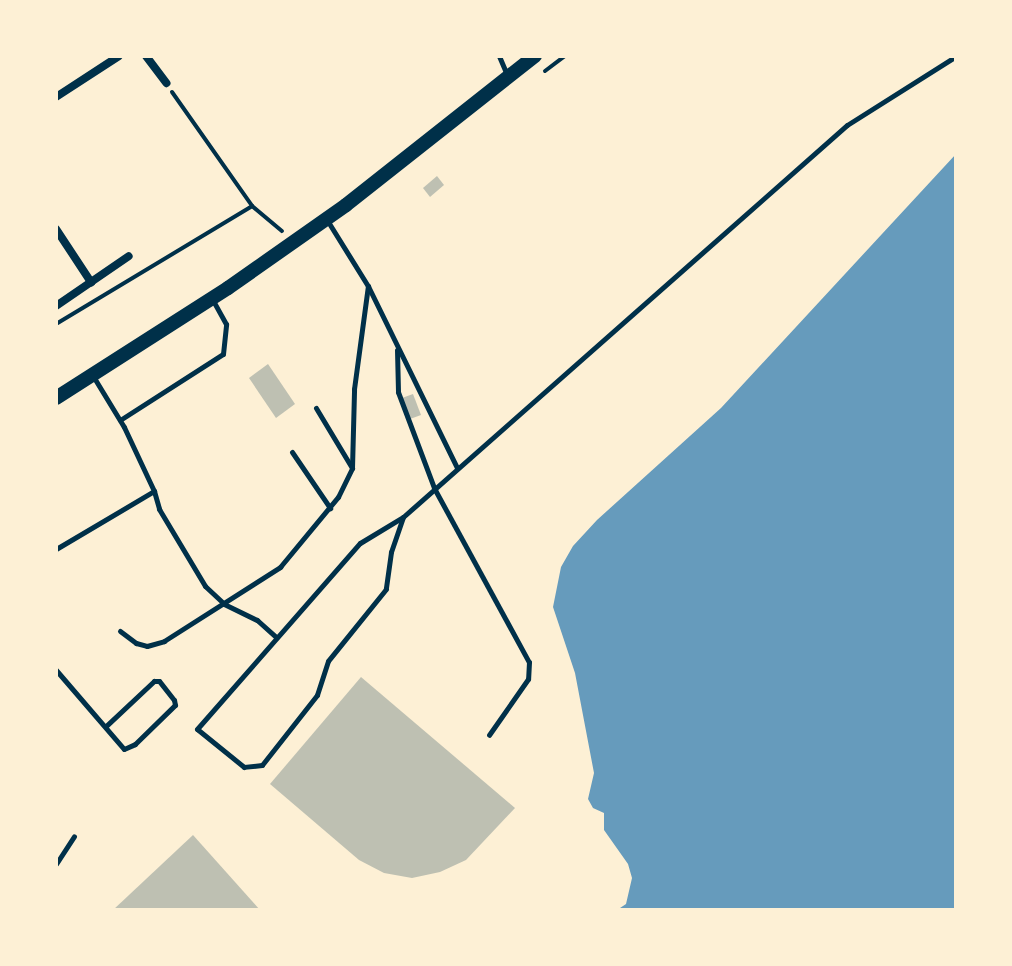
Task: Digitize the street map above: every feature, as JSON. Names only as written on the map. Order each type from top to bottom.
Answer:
[{"type":"street","points":[[56,97],[119,56]]},
{"type":"street","points":[[146,56],[166,83]]},
{"type":"street","points":[[56,398],[326,219],[535,56]]},
{"type":"street","points":[[56,229],[91,282]]},
{"type":"street","points":[[56,306],[129,256]]},
{"type":"lane","points":[[499,56],[509,79]]},
{"type":"lane","points":[[403,517],[391,552],[386,589],[328,661],[317,695],[262,765],[244,767],[197,729],[360,543],[403,517],[847,125],[956,56]]},
{"type":"lane","points":[[326,219],[368,286],[457,468]]},
{"type":"lane","points":[[120,631],[136,643],[147,646],[164,641],[280,567],[330,508],[349,480],[352,468],[354,389],[368,286]]},
{"type":"lane","points":[[120,420],[223,354],[226,324],[211,298]]},
{"type":"lane","points":[[397,350],[398,392],[434,488],[529,662],[528,679],[489,735]]},
{"type":"lane","points":[[92,375],[120,420],[154,491],[159,509],[205,586],[224,604],[257,620],[276,637]]},
{"type":"lane","points":[[316,408],[352,468]]},
{"type":"lane","points":[[292,452],[330,508]]},
{"type":"lane","points":[[56,549],[154,491]]},
{"type":"lane","points":[[56,670],[124,749],[128,749],[175,705],[174,700],[159,681],[154,681],[106,726]]},
{"type":"lane","points":[[56,864],[74,836]]},
{"type":"path","points":[[166,83],[252,206],[282,231],[295,222]]},
{"type":"path","points":[[56,324],[252,206]]},
{"type":"water","points":[[956,154],[956,910],[617,910],[626,904],[632,878],[628,864],[604,830],[604,813],[593,808],[588,799],[594,773],[575,673],[553,607],[561,567],[573,546],[597,520],[721,408]]},
{"type":"building","points":[[437,176],[444,185],[430,197],[423,188]]},
{"type":"building","points":[[268,364],[295,404],[276,418],[249,378]]},
{"type":"building","points":[[413,394],[421,415],[410,419],[402,398]]},
{"type":"building","points":[[361,677],[515,808],[466,860],[440,872],[412,878],[384,873],[359,860],[270,784]]},
{"type":"building","points":[[193,835],[260,910],[113,910]]}]
